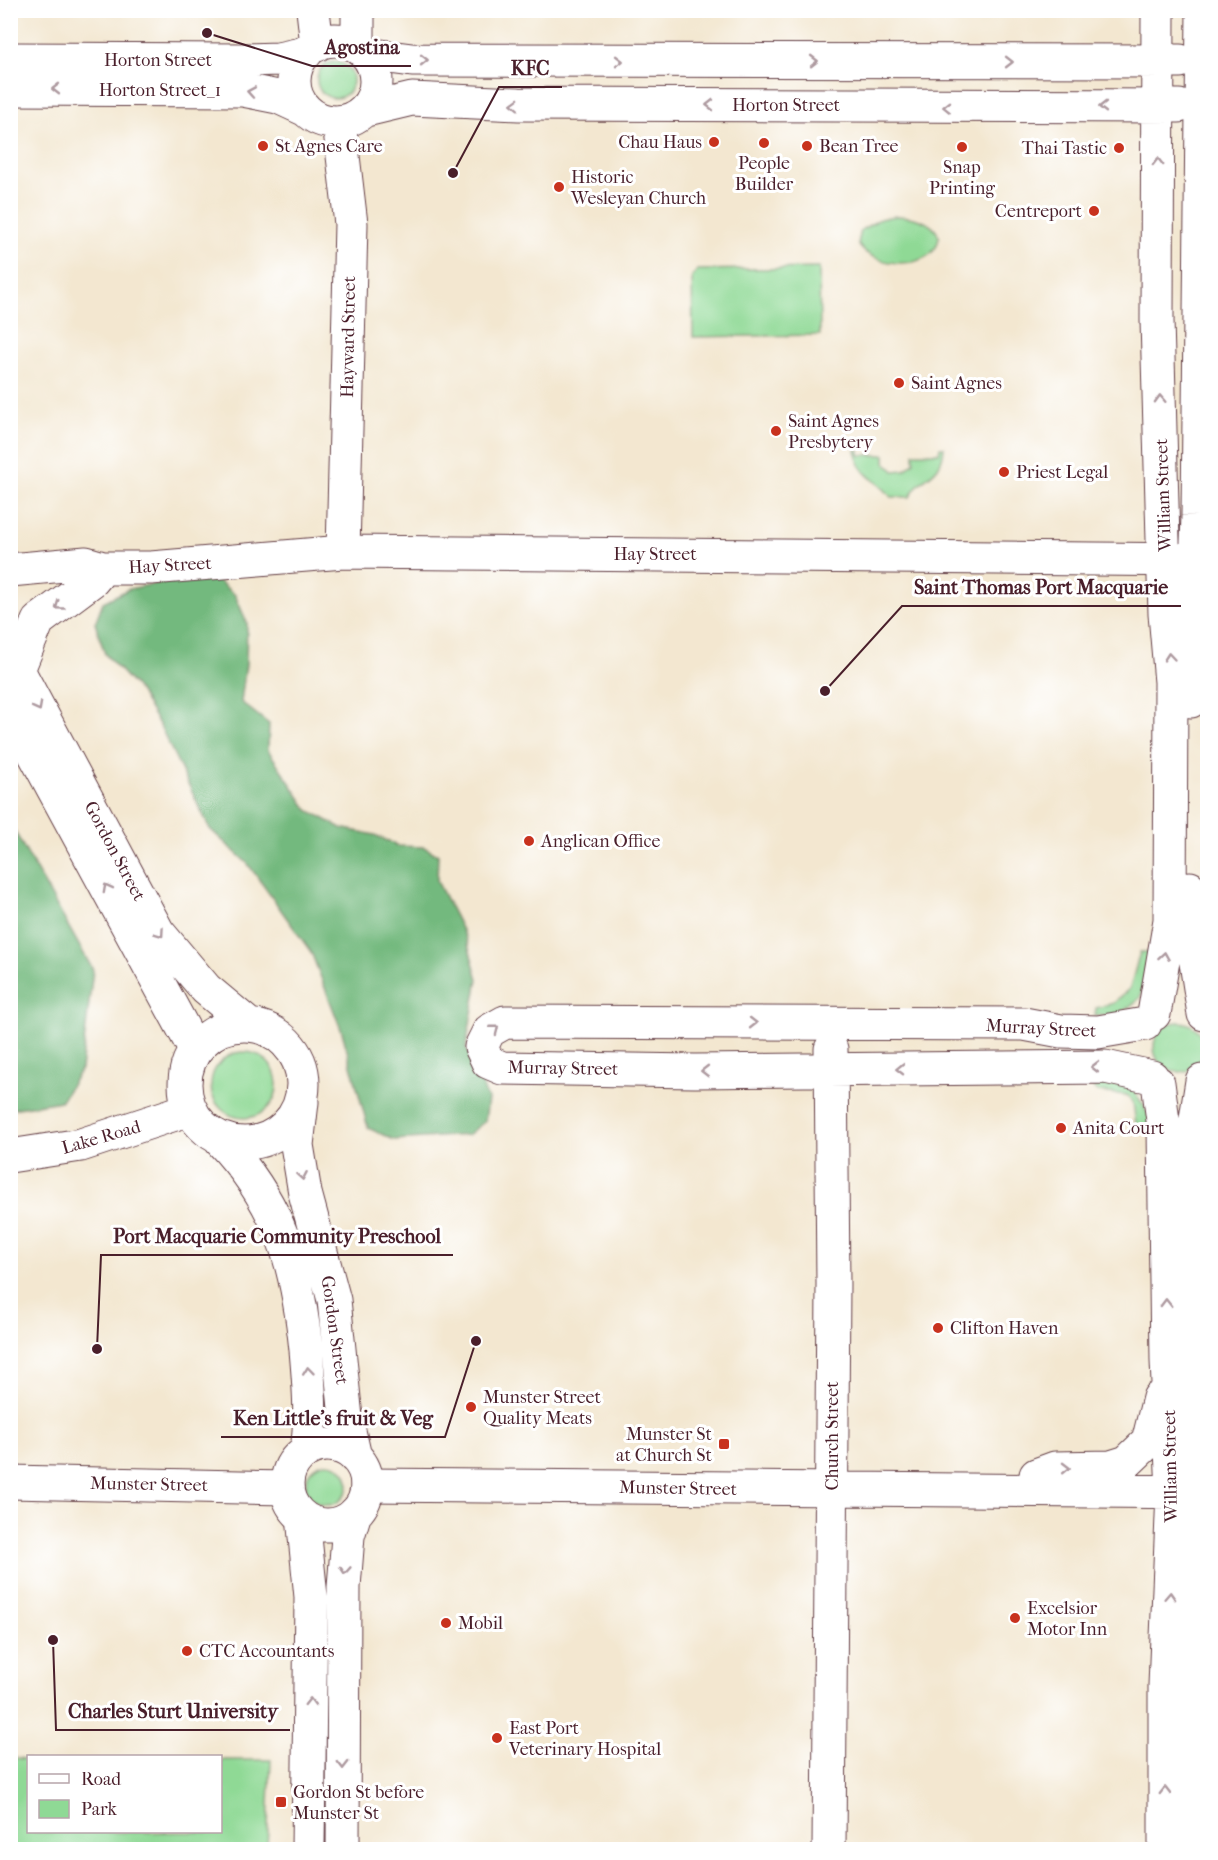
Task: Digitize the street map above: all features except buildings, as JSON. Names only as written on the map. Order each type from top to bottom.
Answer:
[{"type":"street","points":[[313,10],[311,49],[296,71],[295,85],[298,99],[306,110],[325,121],[353,116],[374,93],[376,79],[362,50],[358,10]]},
{"type":"street","name":"William Street","points":[[1158,10],[1157,320],[1190,560],[1165,614],[1171,682],[1170,920],[1149,1019],[1138,1046],[1140,1058],[1155,1080],[1164,1128],[1167,1361],[1192,1492],[1165,1686],[1164,1850]]},
{"type":"street","name":"William Street","points":[[1203,10],[1206,61],[1203,225],[1190,560],[1190,924],[1206,1015]]},
{"type":"street","points":[[311,49],[338,41],[362,50],[412,60],[1206,61]]},
{"type":"street","name":"Horton Street","points":[[10,59],[278,59],[311,49]]},
{"type":"street","points":[[1048,62],[1058,70],[1064,82],[1061,91],[1048,107]]},
{"type":"street","name":"Horton Street_1","points":[[10,88],[243,90],[278,97],[306,110]]},
{"type":"street","name":"Horton Street","points":[[353,116],[412,99],[531,104],[1205,106]]},
{"type":"street","name":"Hayward Street","points":[[343,552],[353,116]]},
{"type":"street","points":[[1158,227],[1168,211],[1178,204],[1189,205],[1197,210],[1203,225]]},
{"type":"street","name":"Hay Street","points":[[10,570],[86,562],[103,568],[151,568],[343,552],[1190,560]]},
{"type":"street","name":"Hay Street","points":[[14,662],[38,621],[93,580],[103,568]]},
{"type":"street","name":"Gordon Street","points":[[14,662],[158,932],[206,989],[248,1024]]},
{"type":"street","name":"Gordon Street","points":[[10,709],[195,1050]]},
{"type":"street","name":"William Street","points":[[1149,1019],[1166,1007],[1179,1005],[1206,1015]]},
{"type":"street","name":"Murray Street","points":[[1149,1019],[1098,1032],[1061,1031],[1024,1024],[505,1022],[489,1031],[481,1047],[488,1062],[502,1068],[831,1070],[1105,1067],[1155,1080]]},
{"type":"street","name":"Church Street","points":[[829,1850],[832,1489],[831,1023]]},
{"type":"street","points":[[248,1024],[267,1028],[285,1039],[297,1055],[304,1075],[303,1097],[295,1116],[280,1132],[262,1141],[241,1144],[220,1140],[202,1126],[190,1109],[185,1089],[187,1070],[195,1050],[209,1035],[228,1026],[248,1024]]},
{"type":"street","name":"William Street","points":[[1155,1080],[1177,1088],[1190,1086],[1205,1078]]},
{"type":"street","name":"William Street","points":[[1197,1850],[1192,1492],[1193,1137],[1205,1078]]},
{"type":"street","name":"Gordon Street","points":[[303,1097],[297,1145],[305,1193],[334,1300],[346,1418],[359,1485],[348,1536],[344,1587],[343,1850]]},
{"type":"street","name":"Lake Road","points":[[10,1156],[81,1145],[190,1109]]},
{"type":"street","name":"Gordon Street","points":[[220,1140],[262,1191],[294,1265],[311,1403],[307,1450]]},
{"type":"street","name":"Munster Street","points":[[990,1490],[1055,1468],[1111,1467],[1127,1462],[1148,1442],[1167,1361]]},
{"type":"street","points":[[320,1446],[346,1449],[359,1485],[343,1522],[331,1525],[315,1524],[303,1517],[292,1504],[287,1488],[293,1464],[307,1450],[320,1446]]},
{"type":"street","name":"Munster Street","points":[[10,1482],[287,1488]]},
{"type":"street","name":"Munster Street","points":[[359,1485],[1192,1492]]},
{"type":"street","points":[[303,1517],[311,1597],[308,1850]]},
{"type":"green space","points":[[335,62],[348,67],[353,80],[348,93],[335,98],[322,93],[317,80],[322,67]]},
{"type":"green space","points":[[895,216],[920,220],[931,226],[939,236],[936,248],[928,256],[903,263],[877,258],[858,244],[861,230],[880,219]]},
{"type":"green space","points":[[819,268],[820,335],[693,337],[692,277],[697,270]]},
{"type":"green space","points":[[940,447],[944,447],[939,465],[910,497],[891,497],[865,473],[856,450],[859,450],[859,455],[885,455],[885,462],[894,471],[905,470],[914,462],[914,453],[939,453]]},
{"type":"green space","points":[[188,577],[217,580],[235,595],[247,623],[246,664],[241,702],[269,724],[268,750],[308,810],[341,828],[375,835],[398,846],[424,847],[438,855],[437,881],[466,938],[478,979],[466,1047],[488,1099],[485,1121],[468,1135],[394,1140],[368,1128],[342,1032],[311,952],[248,864],[210,829],[160,726],[139,691],[105,654],[95,623],[103,602],[129,589]]},
{"type":"green space","points":[[11,825],[93,970],[81,1069],[61,1101],[11,1109]]},
{"type":"green space","points":[[1140,952],[1150,952],[1140,998],[1120,1014],[1095,1016],[1096,1008],[1114,1003],[1130,988]]},
{"type":"green space","points":[[1174,1022],[1184,1022],[1197,1029],[1204,1042],[1204,1052],[1197,1065],[1184,1072],[1174,1072],[1165,1068],[1158,1061],[1154,1052],[1154,1042],[1158,1033],[1165,1026]]},
{"type":"green space","points":[[238,1052],[250,1052],[262,1057],[272,1067],[277,1085],[275,1098],[262,1113],[250,1118],[238,1118],[226,1113],[216,1103],[211,1091],[211,1079],[216,1067],[226,1057]]},
{"type":"green space","points":[[1092,1081],[1130,1087],[1143,1104],[1153,1126],[1141,1129],[1136,1125],[1133,1102],[1127,1095],[1098,1092],[1092,1086]]},
{"type":"green space","points":[[327,1463],[342,1469],[348,1484],[342,1499],[327,1505],[312,1499],[306,1484],[312,1469]]},
{"type":"green space","points":[[11,1758],[27,1759],[27,1833],[222,1833],[222,1760],[271,1760],[267,1849],[11,1849]]},
{"type":"place","name":"Agostina","points":[[207,33]]},
{"type":"place","name":"Chau Haus","points":[[714,142]]},
{"type":"place","name":"People Builder","points":[[764,143]]},
{"type":"place","name":"St Agnes Care","points":[[263,146]]},
{"type":"place","name":"Bean Tree","points":[[807,146]]},
{"type":"place","name":"Snap Printing","points":[[962,147]]},
{"type":"place","name":"Thai Tastic","points":[[1119,148]]},
{"type":"place","name":"KFC","points":[[453,173]]},
{"type":"place","name":"Historic Wesleyan Church","points":[[559,187]]},
{"type":"place","name":"Centreport","points":[[1094,211]]},
{"type":"place","name":"Saint Agnes","points":[[899,383]]},
{"type":"place","name":"Saint Agnes Presbytery","points":[[776,431]]},
{"type":"place","name":"Priest Legal","points":[[1004,472]]},
{"type":"place","name":"Saint Thomas Port Macquarie","points":[[825,691]]},
{"type":"place","name":"Anglican Office","points":[[529,841]]},
{"type":"place","name":"Anita Court","points":[[1061,1128]]},
{"type":"place","name":"Clifton Haven","points":[[938,1328]]},
{"type":"place","name":"Ken Little's fruit & Veg","points":[[476,1341]]},
{"type":"place","name":"Port Macquarie Community Preschool","points":[[97,1349]]},
{"type":"place","name":"Munster Street Quality Meats","points":[[471,1407]]},
{"type":"place","name":"Munster St at Church St","points":[[724,1444]]},
{"type":"place","name":"Excelsior Motor Inn","points":[[1015,1618]]},
{"type":"place","name":"Mobil","points":[[446,1623]]},
{"type":"place","name":"Charles Sturt University","points":[[53,1640]]},
{"type":"place","name":"CTC Accountants","points":[[187,1651]]},
{"type":"place","name":"East Port Veterinary Hospital","points":[[497,1738]]},
{"type":"place","name":"Gordon St before Munster St","points":[[281,1802]]}]
